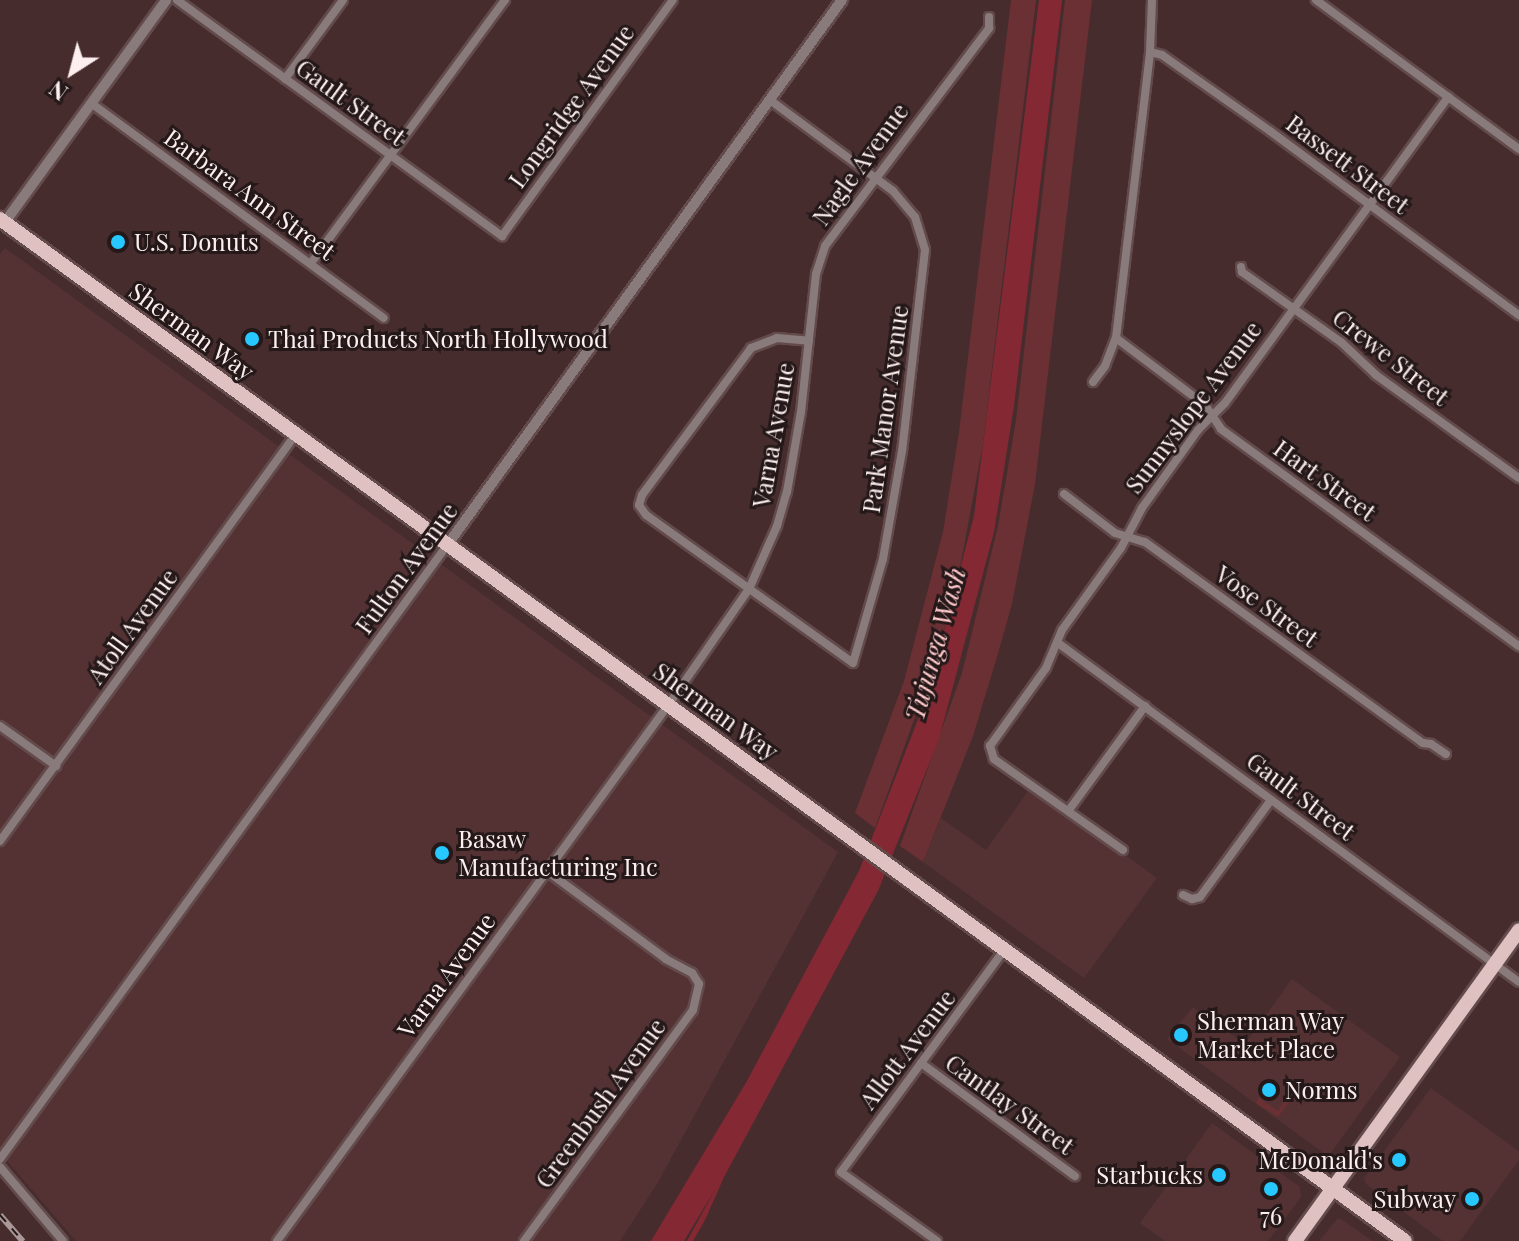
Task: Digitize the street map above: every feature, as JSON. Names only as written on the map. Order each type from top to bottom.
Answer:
[{"type":"main road","name":"Sherman Way","points":[[2,223],[669,704],[1405,1241]]},
{"type":"main road","points":[[1295,1241],[1519,930]]},
{"type":"street","points":[[2,223],[166,0]]},
{"type":"street","name":"Gault Street","points":[[177,0],[502,236]]},
{"type":"street","points":[[285,79],[343,0]]},
{"type":"street","points":[[311,263],[505,0]]},
{"type":"street","name":"Longridge Avenue","points":[[502,236],[673,0]]},
{"type":"street","name":"Fulton Avenue","points":[[0,1159],[842,0]]},
{"type":"street","points":[[1093,382],[1105,366],[1116,338],[1150,52],[1152,0]]},
{"type":"street","points":[[1316,0],[1519,149]]},
{"type":"street","name":"Nagle Avenue","points":[[809,341],[816,274],[825,246],[989,28],[989,17]]},
{"type":"street","name":"Bassett Street","points":[[1150,52],[1162,55],[1519,315]]},
{"type":"street","name":"Sunnyslope Avenue","points":[[1069,810],[1022,780],[989,752],[1046,668],[1065,626],[1127,537],[1142,508],[1448,97]]},
{"type":"street","points":[[770,100],[874,177]]},
{"type":"street","name":"Barbara Ann Street","points":[[91,103],[384,318]]},
{"type":"street","name":"Park Manor Avenue","points":[[749,589],[853,663],[883,559],[902,451],[925,250],[923,235],[907,205],[874,177]]},
{"type":"street","name":"Crewe Street","points":[[1241,267],[1242,272],[1341,342],[1376,375],[1519,478]]},
{"type":"street","points":[[749,589],[646,515],[639,505],[642,495],[751,348],[777,338],[809,341]]},
{"type":"street","name":"Hart Street","points":[[1116,338],[1205,405],[1221,429],[1519,646]]},
{"type":"street","name":"Varna Avenue","points":[[277,1241],[669,704],[749,589],[787,492],[809,341]]},
{"type":"street","name":"Atoll Avenue","points":[[0,841],[296,434]]},
{"type":"street","name":"Vose Street","points":[[1064,494],[1115,533],[1145,542],[1423,743],[1431,744],[1446,754]]},
{"type":"street","name":"Gault Street","points":[[1058,643],[1519,982]]},
{"type":"street","points":[[1123,850],[1069,810],[1145,706]]},
{"type":"street","points":[[0,726],[56,766]]},
{"type":"street","points":[[1183,895],[1196,899],[1271,800]]},
{"type":"street","name":"Greenbush Avenue","points":[[524,1241],[693,1010],[699,984],[692,973],[666,959],[547,871]]},
{"type":"street","name":"Allott Avenue","points":[[937,1241],[841,1172],[1005,949]]},
{"type":"street","name":"Cantlay Street","points":[[921,1063],[1075,1176]]},
{"type":"street","points":[[0,1167],[63,1241]]},
{"type":"shaded area","points":[[1011,0],[1036,0],[983,444],[959,573],[937,656],[875,828],[855,813],[904,681],[943,532],[959,432]]},
{"type":"shaded area","points":[[1039,0],[1062,0],[1014,406],[994,532],[939,739],[878,891],[724,1177],[693,1241],[687,1241],[716,1188],[684,1241],[651,1241],[747,1081],[859,871],[926,699],[974,516]]},
{"type":"shaded area","points":[[1065,0],[1092,0],[1035,484],[1012,604],[997,657],[973,736],[923,862],[900,846],[962,673],[998,526],[1016,420]]},
{"type":"shaded area","points":[[5,248],[838,852],[657,1184],[620,1241],[76,1241],[0,1153],[0,254]]},
{"type":"shaded area","points":[[1031,787],[1157,878],[1084,978],[923,862],[941,818],[986,850]]},
{"type":"shaded area","points":[[1292,979],[1400,1057],[1331,1153],[1325,1154],[1167,1039],[1193,1007],[1245,1044]]},
{"type":"shaded area","points":[[1431,1088],[1519,1151],[1519,1160],[1460,1241],[1443,1241],[1366,1184],[1364,1178]]},
{"type":"shaded area","points":[[1288,1095],[1292,1098],[1278,1117],[1256,1103],[1258,1097],[1278,1111]]},
{"type":"shaded area","points":[[1212,1123],[1300,1187],[1301,1197],[1268,1241],[1165,1241],[1140,1223]]},
{"type":"shaded area","points":[[1338,1218],[1343,1220],[1372,1241],[1319,1241]]},
{"type":"railway","points":[[0,1215],[23,1241]]},
{"type":"place","name":"U.S. Donuts","points":[[118,242]]},
{"type":"place","name":"Thai Products North Hollywood","points":[[252,339]]},
{"type":"place","name":"Basaw Manufacturing Inc","points":[[442,853]]},
{"type":"place","name":"Sherman Way Market Place","points":[[1181,1035]]},
{"type":"place","name":"Norms","points":[[1269,1090]]},
{"type":"place","name":"McDonald's","points":[[1399,1160]]},
{"type":"place","name":"Starbucks","points":[[1219,1175]]},
{"type":"place","name":"76","points":[[1271,1189]]},
{"type":"place","name":"Subway","points":[[1472,1199]]},
{"type":"water label","name":"Tujunga Wash","points":[[935,644]]}]
